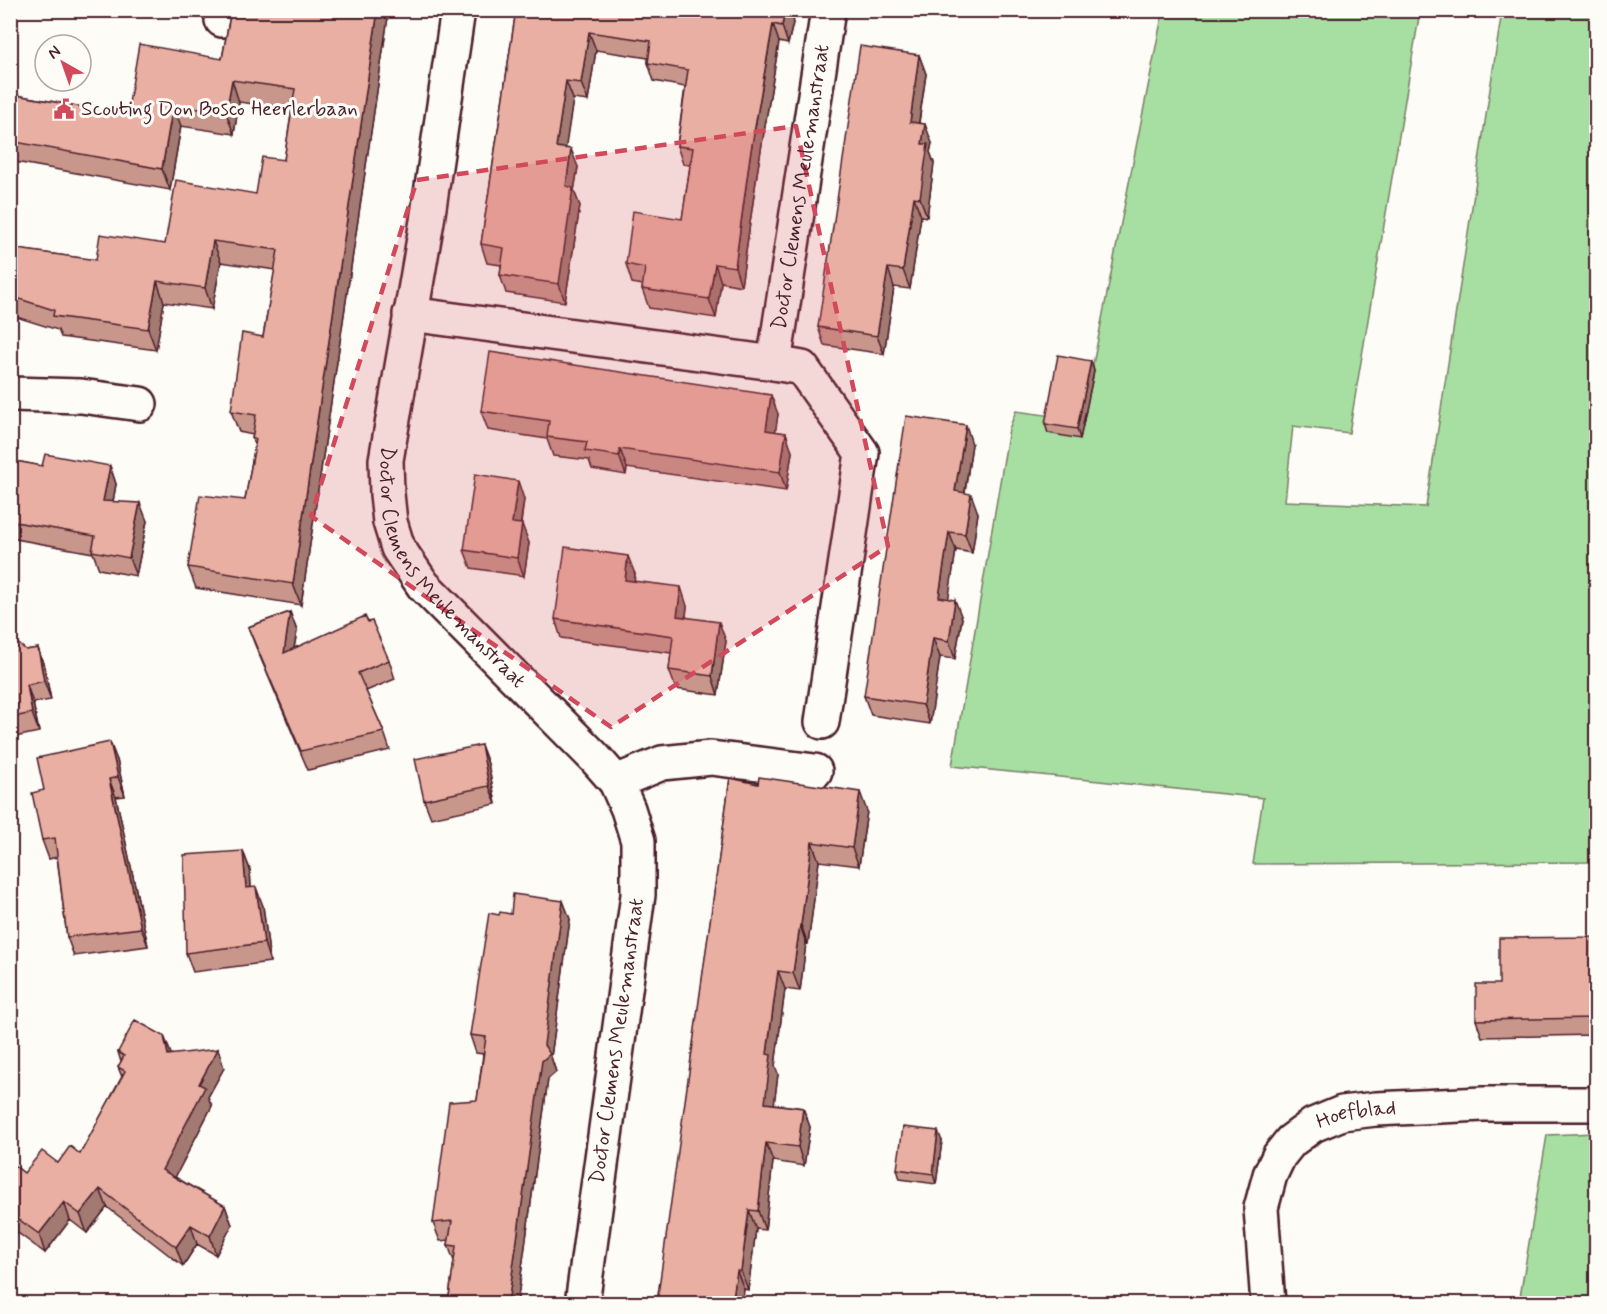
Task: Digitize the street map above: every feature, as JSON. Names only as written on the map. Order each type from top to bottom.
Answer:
[{"type":"street","name":"Doctor Clemens Meulemanstraat","points":[[458,10],[427,221],[387,460],[387,494],[390,522],[398,548],[423,585],[616,782],[628,809],[638,841],[638,895],[582,1304]]},
{"type":"street","name":"Doctor Clemens Meulemanstraat","points":[[774,363],[828,10]]},
{"type":"street","name":"Doctor Clemens Meulemanstraat","points":[[410,314],[802,368],[862,453],[822,722]]},
{"type":"street","points":[[10,394],[81,396],[140,404]]},
{"type":"street","points":[[616,782],[662,763],[711,758],[815,771]]},
{"type":"street","name":"Hoefblad","points":[[1268,1304],[1261,1208],[1270,1175],[1279,1156],[1291,1141],[1313,1125],[1342,1113],[1376,1109],[1484,1104],[1596,1104]]},
{"type":"highlighted area","points":[[796,126],[888,546],[611,727],[311,516],[417,180]]},
{"type":"green space","points":[[1163,11],[1420,11],[1349,433],[1293,426],[1285,501],[1426,507],[1502,11],[1596,11],[1596,862],[1253,864],[1263,798],[952,766],[1009,429],[1016,411],[1082,420]]},
{"type":"green space","points":[[1596,1133],[1596,1303],[1519,1303],[1547,1135]]},
{"type":"building","points":[[231,10],[378,10],[293,584],[188,567],[200,495],[245,500],[256,439],[252,439],[256,415],[231,411],[242,333],[263,337],[278,250],[213,241],[205,288],[157,281],[148,329],[53,316],[54,310],[10,296],[10,248],[96,260],[100,234],[165,244],[176,180],[256,194],[262,157],[284,160],[295,89],[232,80],[226,113],[173,105],[162,169],[10,141],[10,94],[127,115],[139,44],[222,59]]},
{"type":"building","points":[[516,10],[785,10],[782,26],[773,24],[750,156],[735,267],[715,264],[709,299],[642,289],[645,268],[626,264],[633,211],[682,219],[693,148],[677,146],[688,70],[648,63],[651,41],[589,32],[581,83],[566,81],[556,147],[571,149],[566,186],[573,188],[559,284],[500,275],[504,248],[481,244]]},
{"type":"building","points":[[860,46],[919,55],[910,122],[925,124],[922,144],[928,144],[920,198],[914,197],[903,270],[888,268],[877,336],[818,327]]},
{"type":"building","points":[[490,352],[771,395],[766,430],[786,433],[780,472],[620,449],[619,456],[585,451],[587,442],[547,437],[549,421],[481,411]]},
{"type":"building","points":[[1058,355],[1091,361],[1077,429],[1045,424]]},
{"type":"building","points":[[906,416],[966,425],[955,491],[971,494],[965,534],[949,532],[939,597],[955,600],[949,641],[933,638],[923,705],[864,696]]},
{"type":"building","points":[[45,454],[110,466],[103,501],[140,503],[129,558],[92,551],[95,536],[10,521],[10,460],[42,466]]},
{"type":"building","points":[[475,474],[518,481],[512,523],[522,524],[517,558],[464,550]]},
{"type":"building","points":[[565,547],[628,556],[625,580],[681,587],[677,616],[719,622],[712,676],[669,670],[673,636],[555,619]]},
{"type":"building","points":[[290,612],[284,653],[365,616],[368,622],[372,621],[389,660],[358,673],[384,732],[301,751],[248,627]]},
{"type":"building","points":[[10,641],[15,641],[26,650],[38,648],[44,681],[27,685],[32,713],[10,718]]},
{"type":"building","points":[[110,742],[118,777],[109,779],[141,928],[67,937],[55,838],[42,840],[32,793],[44,790],[37,758]]},
{"type":"building","points":[[481,745],[489,786],[424,800],[415,759]]},
{"type":"building","points":[[759,777],[860,792],[852,848],[812,842],[793,973],[778,971],[767,1054],[771,1055],[765,1103],[803,1108],[798,1147],[766,1143],[758,1211],[749,1210],[741,1271],[737,1271],[732,1304],[667,1304],[657,1302],[730,778],[758,784]]},
{"type":"building","points":[[243,851],[246,888],[256,887],[264,943],[186,953],[184,855]]},
{"type":"building","points":[[513,894],[563,901],[544,1045],[550,1054],[542,1061],[508,1304],[448,1304],[456,1246],[448,1245],[452,1221],[433,1223],[449,1102],[477,1100],[486,1037],[470,1035],[489,913],[511,914]]},
{"type":"building","points":[[1596,937],[1596,1018],[1476,1020],[1476,984],[1499,984],[1499,938]]},
{"type":"building","points":[[135,1020],[164,1036],[168,1055],[218,1049],[199,1084],[205,1087],[162,1170],[225,1206],[210,1236],[191,1225],[176,1247],[100,1189],[80,1214],[64,1202],[39,1234],[10,1213],[10,1162],[24,1173],[42,1151],[58,1163],[70,1146],[80,1154],[125,1071],[118,1067],[124,1056],[118,1052]]},
{"type":"building","points":[[903,1127],[938,1131],[933,1174],[897,1169]]},
{"type":"place","name":"Scouting Don Bosco Heerlerbaan","points":[[64,109]]}]
